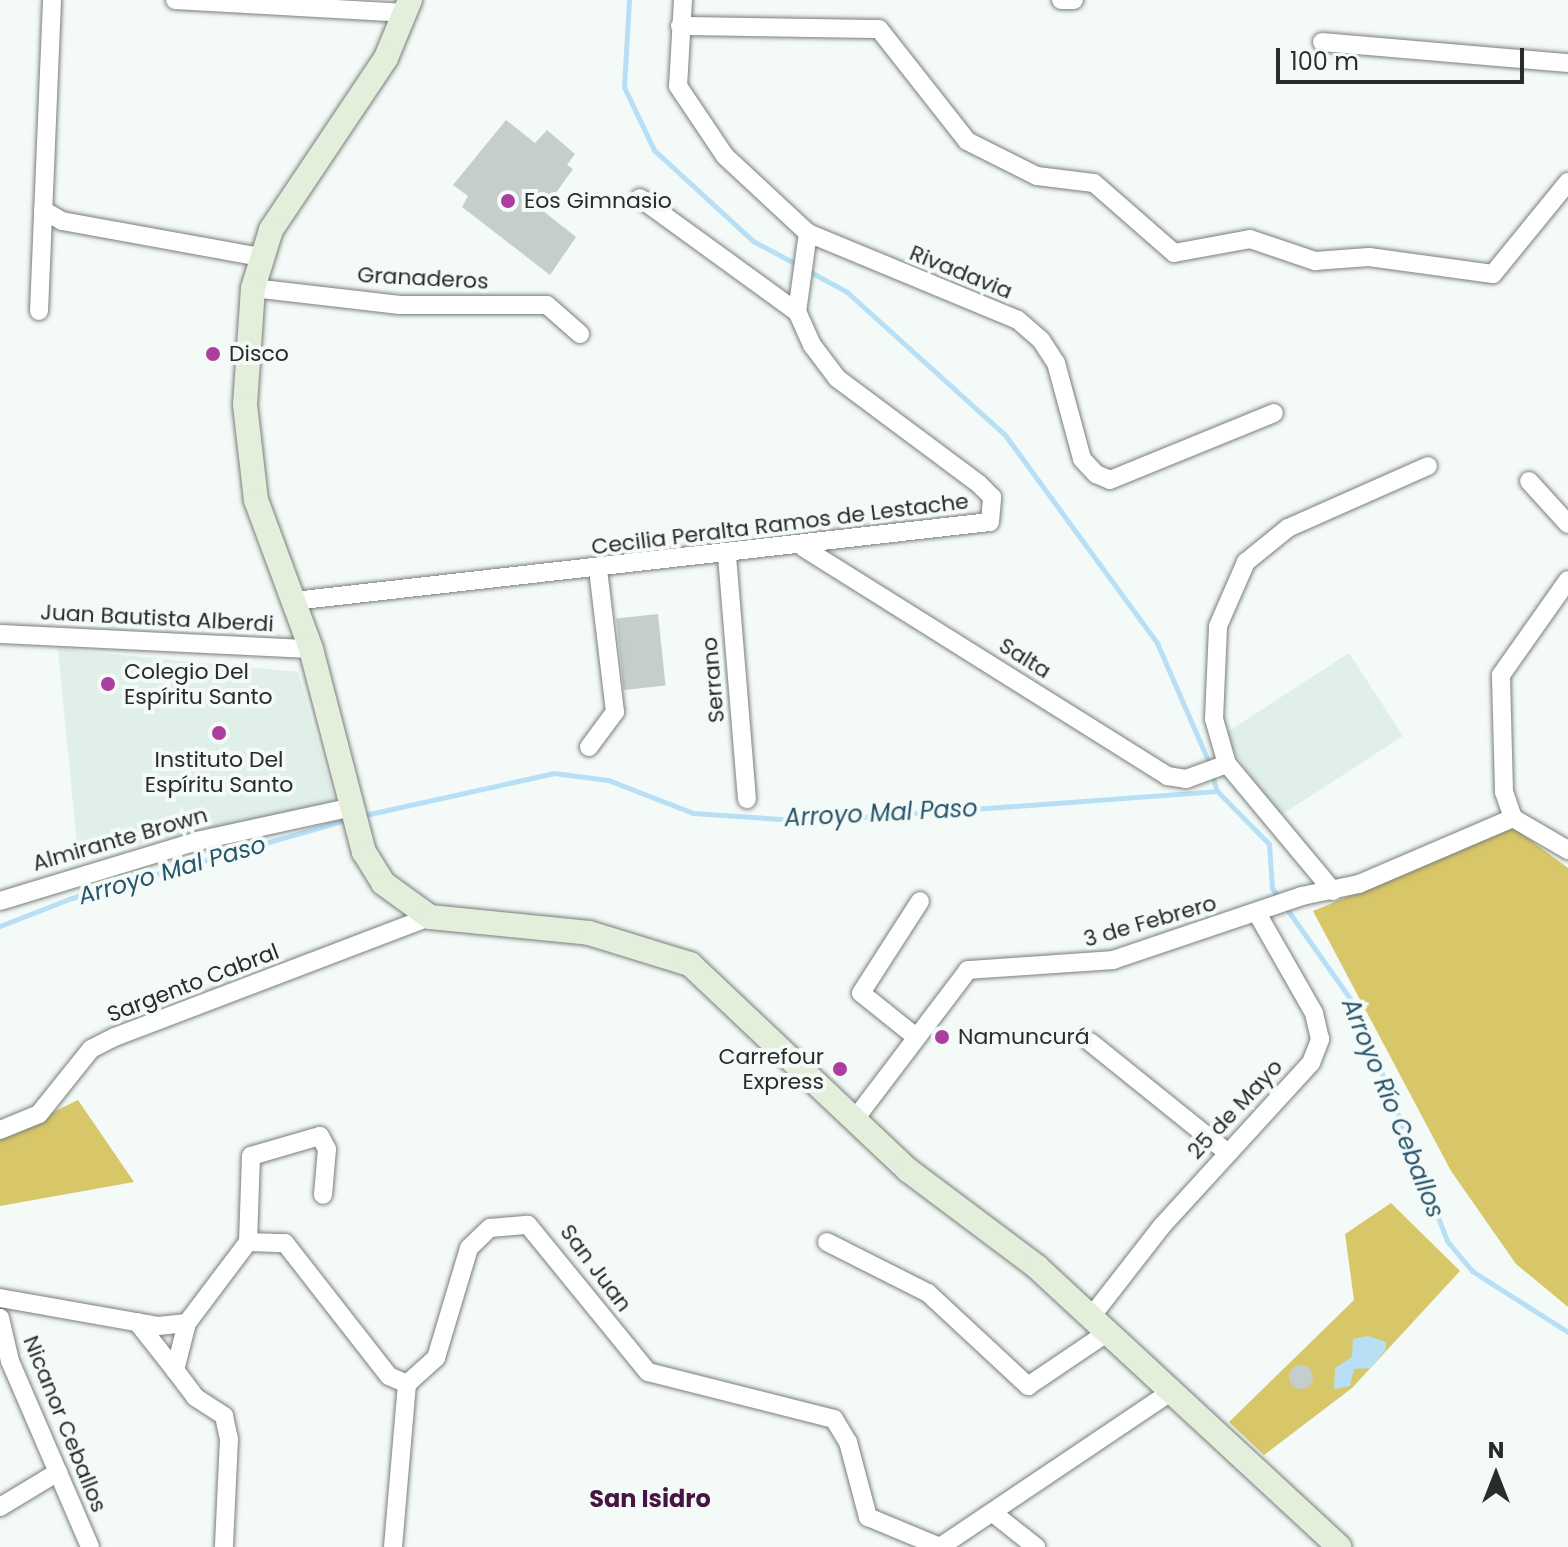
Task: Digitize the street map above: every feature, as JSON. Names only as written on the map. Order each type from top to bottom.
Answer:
[{"type":"main road","points":[[409,6],[260,257],[253,288],[249,453],[271,549],[311,649],[348,808],[383,883],[430,917],[589,933],[690,964],[855,1119],[1100,1325],[1339,1547]]},
{"type":"street","points":[[39,311],[52,0]]},
{"type":"street","points":[[175,0],[409,6]]},
{"type":"street","name":"Rivadavia","points":[[683,0],[678,86],[692,113],[725,156],[808,233],[1018,320],[1056,363],[1082,459],[1110,480],[1274,413]]},
{"type":"street","points":[[1061,0],[1074,0]]},
{"type":"street","points":[[680,26],[879,29],[967,141],[1037,176],[1094,183],[1174,253],[1250,239],[1315,261],[1380,258],[1493,274],[1568,182]]},
{"type":"street","points":[[1322,42],[1568,63]]},
{"type":"street","points":[[640,198],[798,302],[808,233]]},
{"type":"street","points":[[43,210],[62,221],[260,257]]},
{"type":"street","name":"Granaderos","points":[[253,288],[400,305],[547,305],[580,334]]},
{"type":"street","name":"Cecilia Peralta Ramos de Lestache","points":[[294,601],[804,548],[990,522],[995,511],[979,484],[837,378],[798,302]]},
{"type":"street","points":[[1333,891],[1220,766],[1212,678],[1218,626],[1246,562],[1288,528],[1428,466]]},
{"type":"street","points":[[1529,481],[1568,524]]},
{"type":"street","name":"Salta","points":[[804,548],[1167,776],[1186,779],[1220,766]]},
{"type":"street","name":"Serrano","points":[[727,556],[747,799]]},
{"type":"street","points":[[589,747],[615,712],[598,570]]},
{"type":"street","points":[[1568,580],[1501,675],[1504,792],[1513,818],[1568,850]]},
{"type":"street","name":"Juan Bautista Alberdi","points":[[0,634],[311,649]]},
{"type":"street","name":"Almirante Brown","points":[[0,901],[197,841],[348,808]]},
{"type":"street","name":"3 de Febrero","points":[[855,1119],[968,970],[1089,965],[1263,913],[1302,896],[1333,891],[1513,818]]},
{"type":"street","points":[[916,1037],[861,993],[920,901]]},
{"type":"street","name":"25 de Mayo","points":[[827,1242],[928,1293],[1028,1386],[1100,1325],[1227,1152],[1311,1063],[1320,1039],[1263,913]]},
{"type":"street","name":"Sargento Cabral","points":[[0,1130],[39,1114],[91,1049],[115,1037],[430,917]]},
{"type":"street","points":[[1090,1042],[1227,1152]]},
{"type":"street","points":[[175,1370],[187,1323],[248,1242],[251,1156],[320,1136],[327,1149],[323,1195]]},
{"type":"street","name":"San Juan","points":[[407,1384],[436,1358],[469,1248],[490,1228],[528,1225],[648,1372],[834,1419],[848,1442],[868,1517],[940,1547],[1172,1391]]},
{"type":"street","points":[[248,1242],[285,1243],[296,1250],[389,1376],[407,1384],[393,1547]]},
{"type":"street","points":[[0,1298],[137,1322],[187,1323]]},
{"type":"street","name":"Nicanor Ceballos","points":[[0,1318],[5,1363],[58,1472],[90,1547]]},
{"type":"street","points":[[137,1322],[195,1397],[224,1416],[224,1547]]},
{"type":"street","points":[[0,1507],[58,1472]]},
{"type":"street","points":[[993,1513],[1036,1547]]},
{"type":"shaded area","points":[[58,649],[298,672],[336,807],[78,855]]},
{"type":"shaded area","points":[[1349,653],[1403,736],[1277,818],[1223,735]]},
{"type":"shaded area","points":[[1514,828],[1568,868],[1568,1307],[1516,1264],[1451,1171],[1313,911]]},
{"type":"shaded area","points":[[78,1100],[134,1182],[0,1206],[0,1138]]},
{"type":"shaded area","points":[[1391,1203],[1460,1271],[1352,1388],[1264,1455],[1229,1422],[1354,1300],[1345,1234]]},
{"type":"water","points":[[1368,1336],[1386,1342],[1386,1349],[1371,1368],[1354,1369],[1350,1386],[1334,1389],[1335,1368],[1352,1357],[1353,1339]]},
{"type":"building","name":"Eos Gimnasio","points":[[506,120],[535,143],[547,130],[575,154],[567,165],[573,169],[543,211],[576,237],[550,275],[462,207],[468,196],[453,185]]},
{"type":"building","points":[[658,614],[666,686],[624,690],[616,618]]},
{"type":"building","points":[[1301,1365],[1310,1368],[1313,1377],[1310,1386],[1301,1389],[1292,1386],[1289,1377],[1292,1368]]},
{"type":"waterway","name":"Arroyo Río Ceballos","points":[[629,0],[624,87],[654,150],[753,241],[798,265]]},
{"type":"waterway","name":"Arroyo Río Ceballos","points":[[807,270],[847,292],[1005,435],[1157,643],[1210,765]]},
{"type":"waterway","name":"Arroyo Mal Paso","points":[[365,815],[554,773],[608,780],[693,813],[810,821],[1217,791]]},
{"type":"waterway","name":"Arroyo Río Ceballos","points":[[1212,775],[1217,791],[1269,844],[1272,888],[1356,1007],[1447,1241],[1472,1271],[1568,1332]]},
{"type":"waterway","name":"Arroyo Mal Paso","points":[[0,926],[72,898],[346,820]]},
{"type":"place","name":"Eos Gimnasio","points":[[508,201]]},
{"type":"place","name":"Disco","points":[[213,354]]},
{"type":"place","name":"Colegio Del Espíritu Santo","points":[[108,684]]},
{"type":"place","name":"Instituto Del Espíritu Santo","points":[[219,733]]},
{"type":"place","name":"Namuncurá","points":[[942,1037]]},
{"type":"place","name":"Carrefour Express","points":[[840,1069]]},
{"type":"district","name":"San Isidro","points":[[650,1499]]}]
